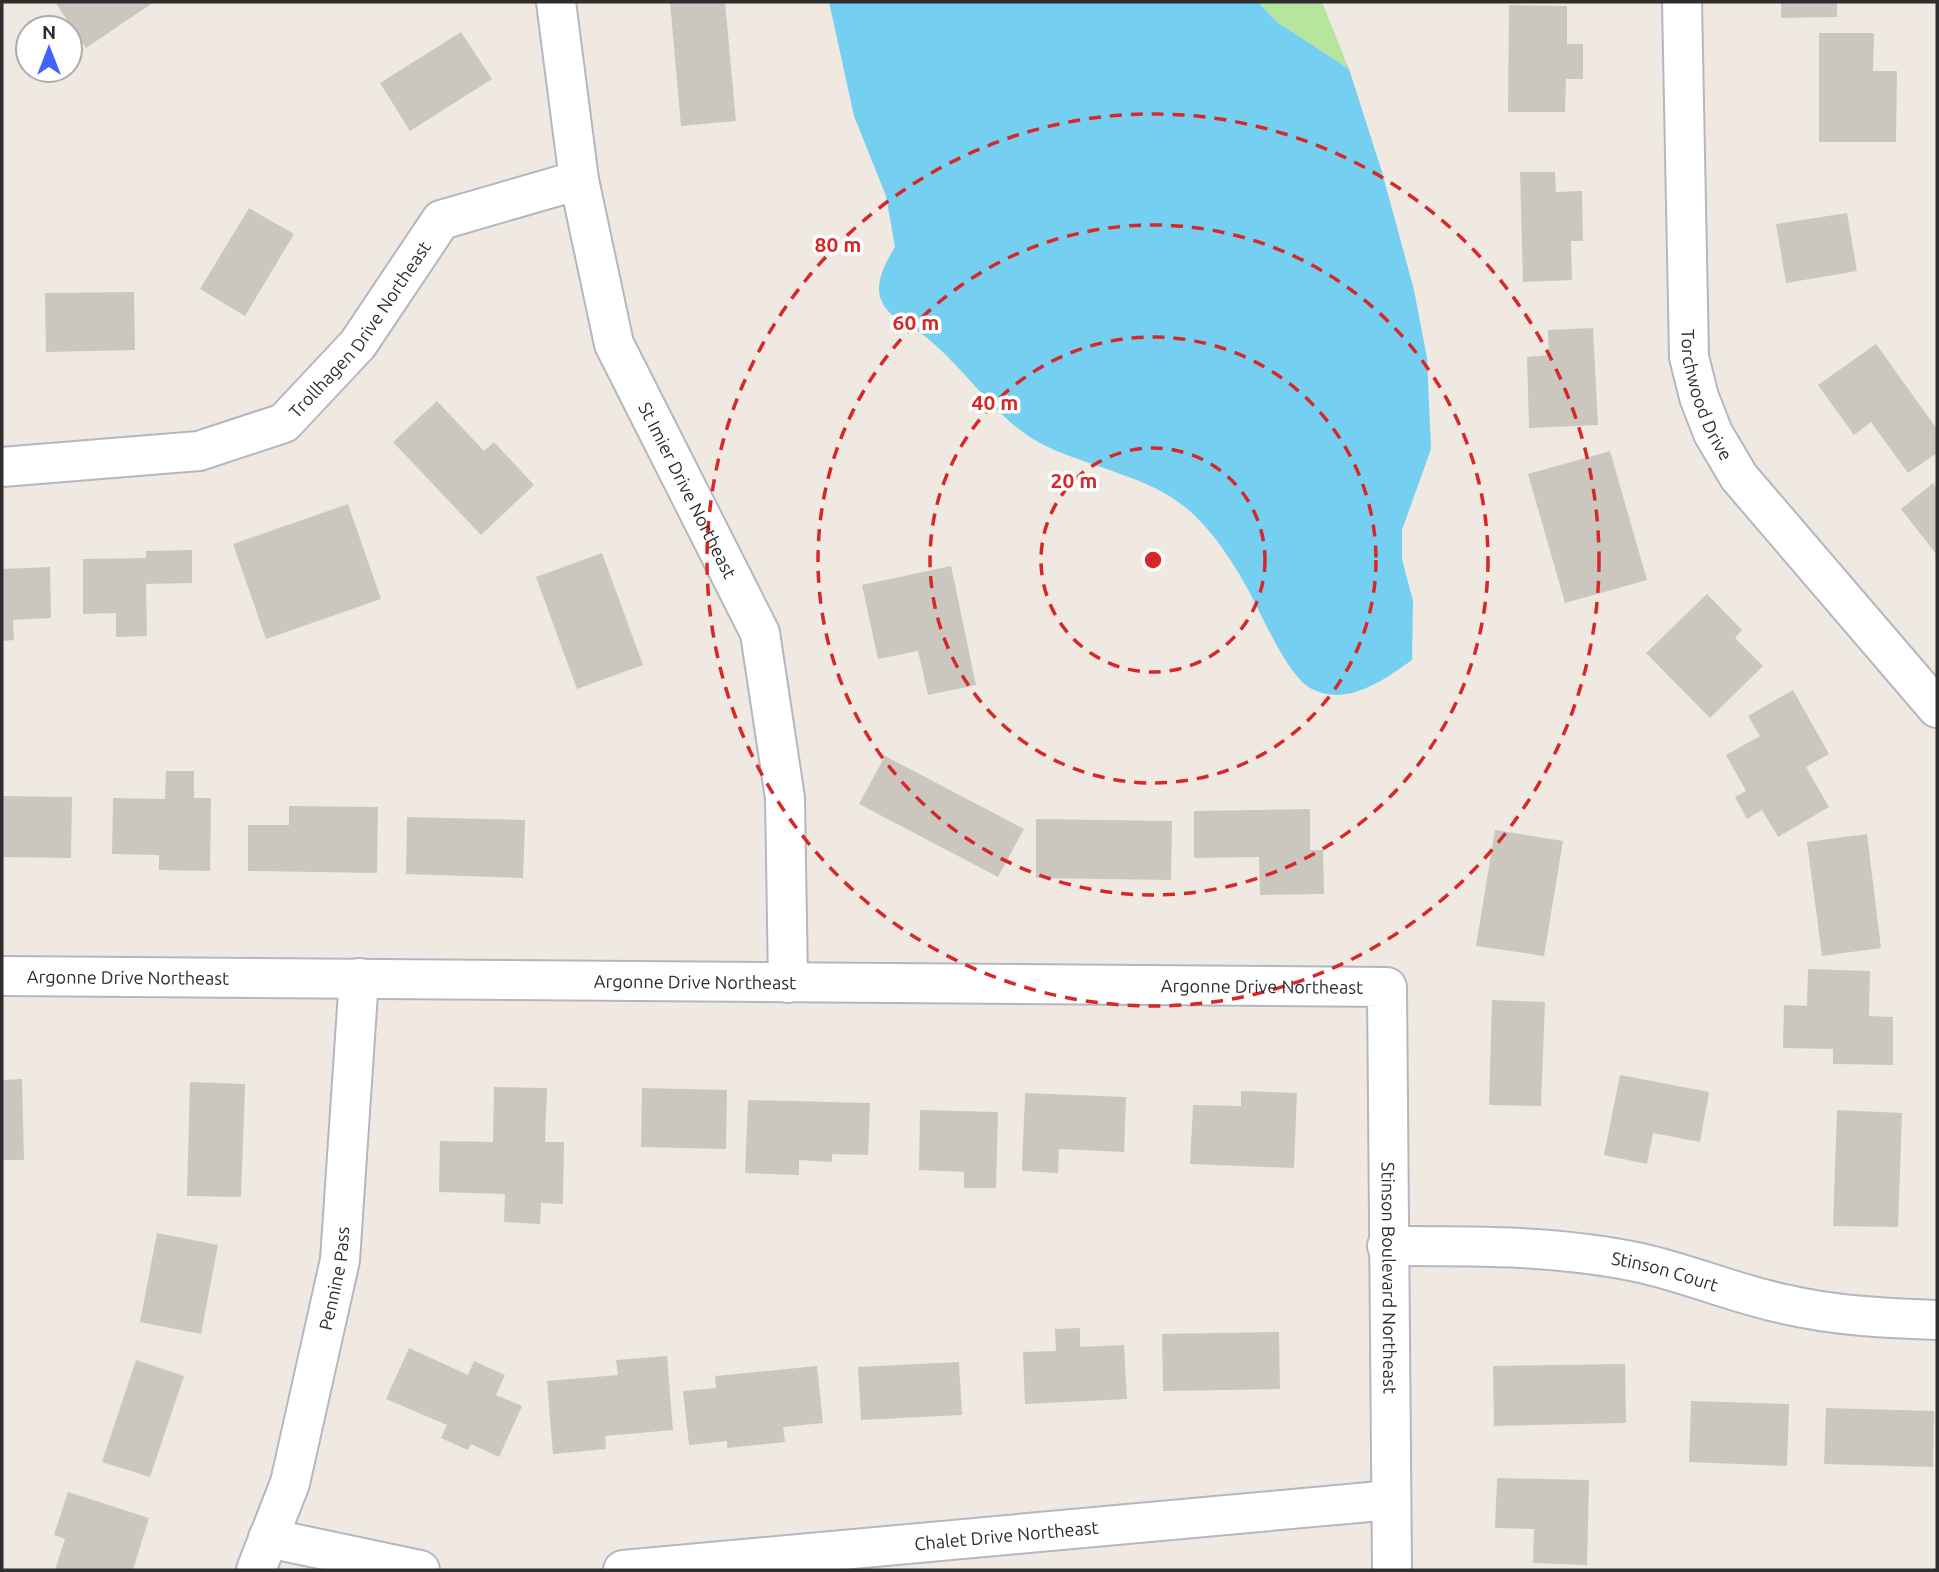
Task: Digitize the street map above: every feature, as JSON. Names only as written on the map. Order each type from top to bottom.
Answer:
[{"type":"street","name":"St Imier Drive Northeast","points":[[556,2],[579,180],[614,344],[760,633],[785,798],[788,983]]},
{"type":"street","name":"Torchwood Drive","points":[[1682,2],[1689,357],[1699,397],[1713,433],[1739,477],[1937,708]]},
{"type":"street","name":"Trollhagen Drive Northeast","points":[[2,467],[199,452],[284,423],[358,344],[441,219],[579,180]]},
{"type":"street","name":"Argonne Drive Northeast","points":[[2,976],[1387,987]]},
{"type":"street","name":"Pennine Pass","points":[[262,1554],[290,1483],[340,1260],[359,978]]},
{"type":"street","name":"Stinson Boulevard Northeast","points":[[1387,987],[1387,1246],[1392,1570]]},
{"type":"street","name":"Stinson Court","points":[[1387,1246],[1506,1247],[1573,1253],[1642,1263],[1795,1306],[1853,1317],[1937,1320]]},
{"type":"street","name":"Chalet Drive Northeast","points":[[623,1570],[1391,1500]]},
{"type":"street","points":[[262,1554],[420,1570]]},
{"type":"green space","points":[[1258,2],[1322,2],[1349,69],[1277,22]]},
{"type":"water","points":[[829,2],[1258,2],[1277,22],[1349,69],[1382,172],[1414,290],[1427,358],[1431,449],[1402,530],[1402,559],[1413,601],[1412,660],[1377,683],[1351,693],[1337,695],[1310,688],[1285,659],[1226,554],[1184,506],[1127,476],[1048,447],[1030,437],[997,410],[938,347],[885,308],[880,295],[880,281],[895,247],[886,196],[854,116]]},
{"type":"building","points":[[55,2],[154,2],[86,48],[84,14],[63,14]]},
{"type":"building","points":[[670,2],[725,2],[736,121],[681,126]]},
{"type":"building","points":[[1781,2],[1837,2],[1837,17],[1781,18]]},
{"type":"building","points":[[1509,5],[1567,6],[1567,44],[1583,44],[1583,79],[1566,79],[1565,112],[1508,112]]},
{"type":"building","points":[[461,32],[492,79],[410,131],[380,83]]},
{"type":"building","points":[[1819,33],[1874,33],[1873,71],[1897,71],[1896,142],[1819,142]]},
{"type":"building","points":[[1520,172],[1555,172],[1556,192],[1582,191],[1583,241],[1571,241],[1572,280],[1523,282]]},
{"type":"building","points":[[249,208],[294,234],[245,316],[200,289]]},
{"type":"building","points":[[1847,213],[1857,271],[1786,283],[1776,224]]},
{"type":"building","points":[[134,292],[135,350],[46,352],[45,293]]},
{"type":"building","points":[[1593,328],[1598,425],[1529,428],[1527,357],[1549,355],[1548,330]]},
{"type":"building","points":[[1876,344],[1937,429],[1937,453],[1908,473],[1871,422],[1854,435],[1818,385]]},
{"type":"building","points":[[437,401],[484,451],[494,442],[534,485],[481,535],[393,442]]},
{"type":"building","points":[[1610,451],[1647,580],[1565,603],[1528,474]]},
{"type":"building","points":[[1933,483],[1937,489],[1937,555],[1901,509]]},
{"type":"building","points":[[348,504],[381,599],[266,639],[233,544]]},
{"type":"building","points":[[192,550],[192,583],[146,584],[147,636],[116,637],[116,613],[83,614],[83,559],[146,558],[146,551]]},
{"type":"building","points":[[602,553],[643,665],[577,689],[536,577]]},
{"type":"building","points":[[951,566],[976,685],[928,695],[918,651],[878,659],[862,585]]},
{"type":"building","points":[[50,567],[51,618],[13,620],[14,640],[2,641],[2,569]]},
{"type":"building","points":[[1707,594],[1742,630],[1735,638],[1763,666],[1710,718],[1646,653]]},
{"type":"building","points":[[1793,690],[1829,754],[1806,767],[1829,807],[1778,837],[1762,810],[1747,819],[1735,797],[1746,791],[1726,755],[1760,736],[1748,716]]},
{"type":"building","points":[[885,756],[1024,829],[998,877],[859,804]]},
{"type":"building","points":[[166,771],[194,771],[194,798],[211,798],[210,871],[159,870],[159,855],[112,854],[113,798],[165,799]]},
{"type":"building","points":[[2,796],[72,797],[71,858],[2,857]]},
{"type":"building","points":[[289,806],[378,807],[377,873],[248,871],[248,825],[289,825]]},
{"type":"building","points":[[1310,809],[1310,850],[1323,850],[1324,894],[1260,895],[1259,857],[1194,858],[1194,811]]},
{"type":"building","points":[[407,817],[525,820],[523,878],[406,874]]},
{"type":"building","points":[[1036,819],[1172,821],[1171,880],[1036,878]]},
{"type":"building","points":[[1495,830],[1563,841],[1544,956],[1476,946]]},
{"type":"building","points":[[1867,834],[1881,948],[1822,956],[1807,842]]},
{"type":"building","points":[[1808,969],[1870,971],[1869,1016],[1893,1017],[1893,1065],[1833,1064],[1833,1049],[1783,1048],[1784,1005],[1807,1006]]},
{"type":"building","points":[[1492,1000],[1545,1002],[1541,1106],[1489,1105]]},
{"type":"building","points":[[1620,1075],[1709,1092],[1700,1142],[1653,1133],[1647,1164],[1604,1155]]},
{"type":"building","points":[[22,1079],[24,1160],[2,1160],[2,1080]]},
{"type":"building","points":[[190,1082],[245,1084],[241,1197],[187,1196]]},
{"type":"building","points":[[494,1087],[547,1088],[545,1142],[564,1142],[563,1204],[541,1203],[540,1224],[504,1222],[505,1194],[439,1192],[440,1141],[493,1142]]},
{"type":"building","points":[[642,1088],[727,1090],[726,1149],[641,1147]]},
{"type":"building","points":[[1241,1091],[1297,1093],[1294,1168],[1190,1164],[1193,1105],[1241,1106]]},
{"type":"building","points":[[1025,1093],[1126,1097],[1124,1152],[1059,1149],[1058,1173],[1022,1171]]},
{"type":"building","points":[[748,1100],[870,1103],[868,1155],[832,1154],[832,1162],[799,1160],[799,1175],[745,1173]]},
{"type":"building","points":[[920,1110],[998,1112],[996,1188],[964,1188],[964,1172],[919,1170]]},
{"type":"building","points":[[1837,1110],[1902,1113],[1898,1227],[1833,1226]]},
{"type":"building","points":[[157,1233],[218,1245],[201,1334],[140,1322]]},
{"type":"building","points":[[1080,1328],[1080,1347],[1124,1345],[1127,1399],[1025,1404],[1023,1352],[1056,1351],[1055,1329]]},
{"type":"building","points":[[1279,1332],[1280,1389],[1163,1391],[1162,1334]]},
{"type":"building","points":[[409,1348],[468,1375],[474,1361],[505,1375],[496,1395],[522,1406],[499,1457],[471,1444],[468,1450],[441,1438],[447,1425],[386,1399]]},
{"type":"building","points":[[667,1356],[673,1430],[605,1436],[606,1449],[553,1454],[547,1381],[618,1375],[616,1360]]},
{"type":"building","points":[[136,1360],[184,1376],[150,1477],[102,1462]]},
{"type":"building","points":[[959,1362],[962,1415],[861,1420],[858,1367]]},
{"type":"building","points":[[1625,1364],[1626,1423],[1494,1426],[1493,1366]]},
{"type":"building","points":[[817,1366],[823,1423],[783,1427],[785,1442],[727,1448],[727,1441],[689,1445],[683,1391],[716,1388],[715,1376]]},
{"type":"building","points":[[1691,1401],[1789,1404],[1787,1466],[1689,1462]]},
{"type":"building","points":[[1826,1408],[1934,1411],[1933,1467],[1824,1464]]},
{"type":"building","points":[[1497,1478],[1589,1480],[1587,1565],[1533,1563],[1534,1529],[1495,1528]]},
{"type":"building","points":[[68,1492],[149,1518],[133,1570],[55,1570],[65,1539],[54,1535]]}]
